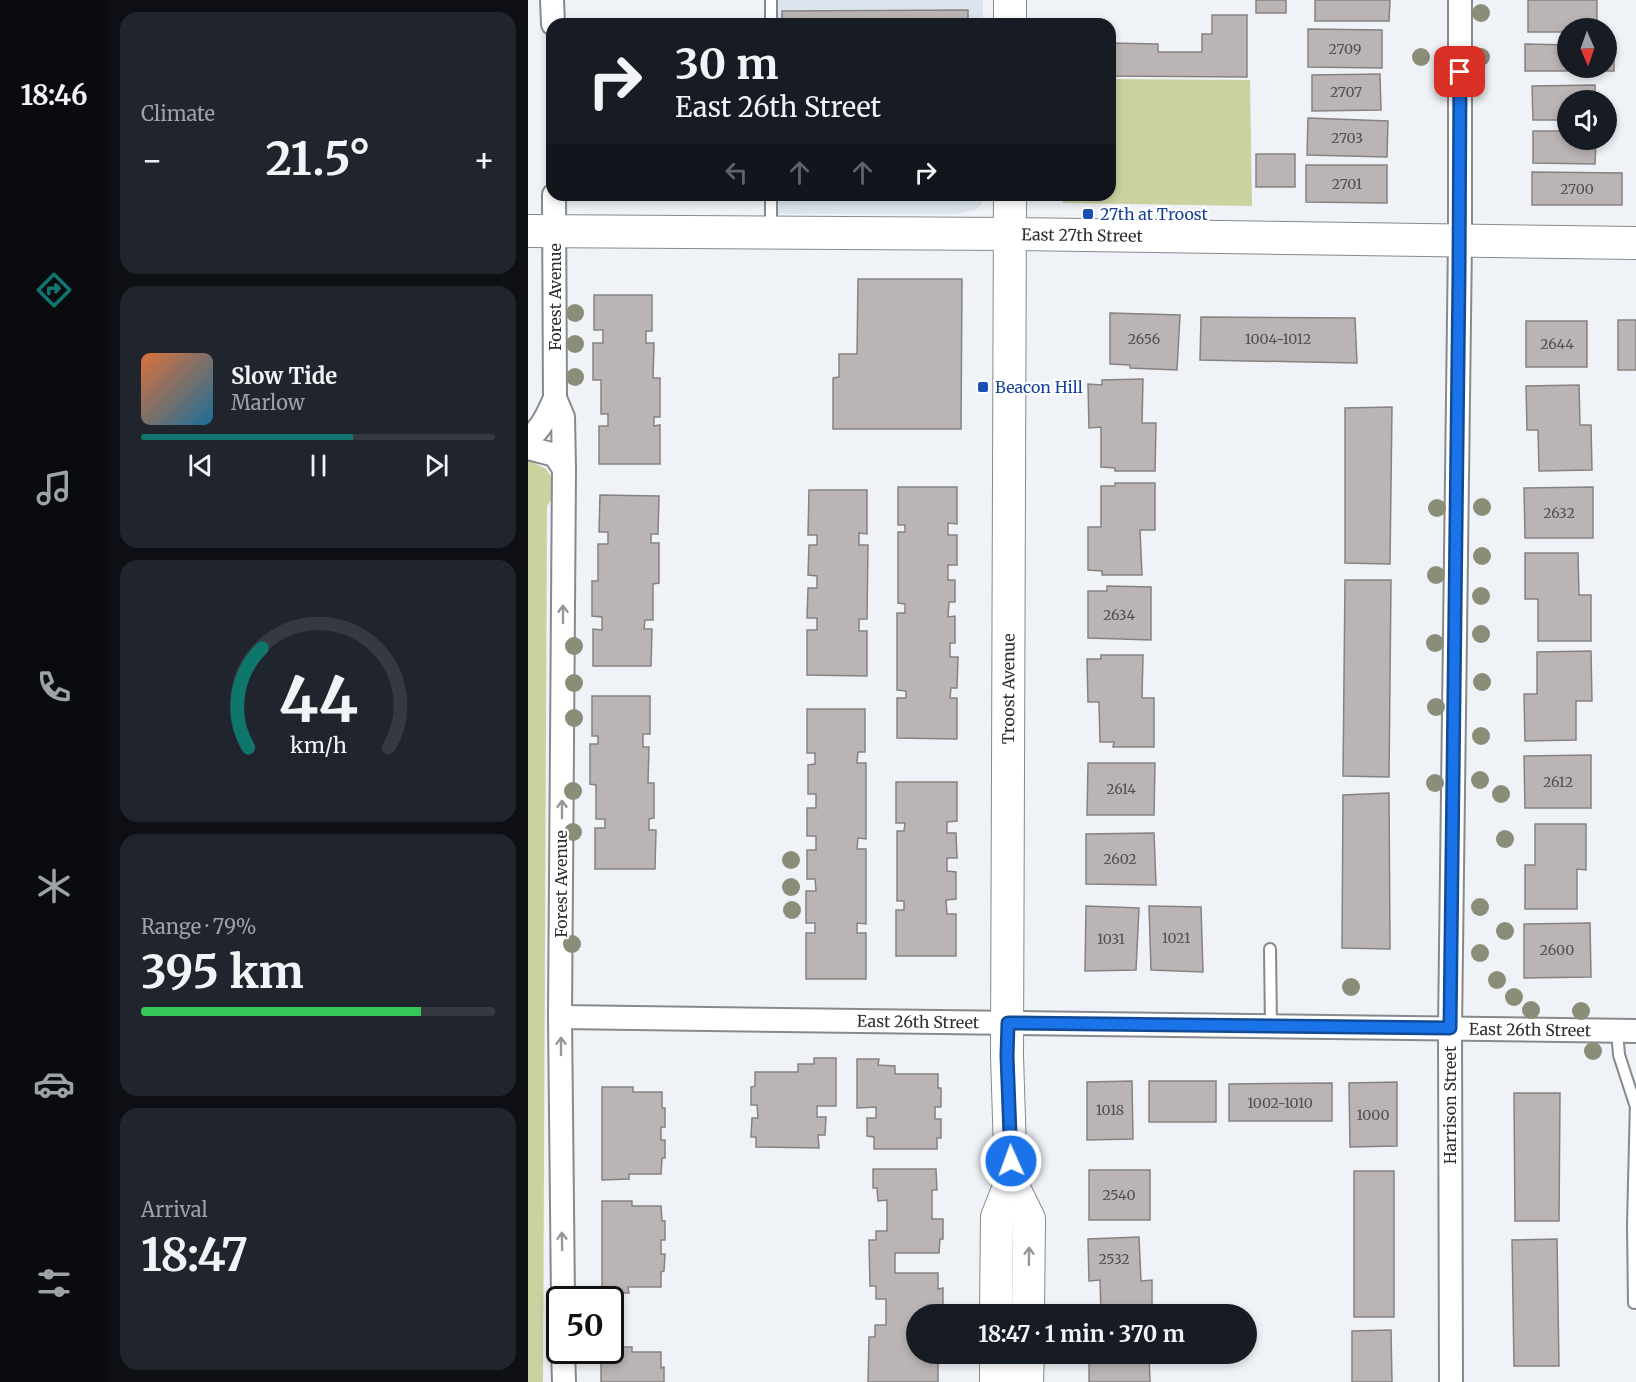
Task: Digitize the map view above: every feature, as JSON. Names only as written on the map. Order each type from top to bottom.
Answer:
[{"type":"main road","points":[[1010,0],[1010,18]]},
{"type":"main road","name":"Troost Avenue","points":[[996,1304],[997,1217],[1011,1182],[1007,1056],[1010,201]]},
{"type":"main road","name":"East 27th Street","points":[[541,232],[1010,234],[1636,243]]},
{"type":"main road","name":"Troost Avenue","points":[[1011,1182],[1029,1219],[1028,1304]]},
{"type":"main road","points":[[996,1364],[996,1382]]},
{"type":"main road","points":[[1028,1364],[1028,1382]]},
{"type":"street","points":[[552,0],[553,18]]},
{"type":"street","name":"Harrison Street","points":[[1450,1382],[1450,1028],[1460,240],[1460,0]]},
{"type":"street","name":"Forest Avenue","points":[[552,201],[541,232],[555,398],[563,417],[560,1017],[563,1286]]},
{"type":"street","name":"Forest Avenue","points":[[528,439],[546,418],[555,398]]},
{"type":"street","points":[[528,448],[555,455],[564,469]]},
{"type":"street","name":"East 26th Street","points":[[560,1017],[1627,1031]]},
{"type":"street","points":[[563,1364],[564,1382]]},
{"type":"lane","points":[[771,0],[771,18]]},
{"type":"lane","points":[[771,201],[771,233]]},
{"type":"lane","points":[[1270,949],[1271,1026]]},
{"type":"lane","points":[[1627,1031],[1619,1055],[1636,1102],[1634,1303],[1636,1303]]},
{"type":"shaded area","points":[[777,0],[983,0],[983,18],[777,18]]},
{"type":"shaded area","points":[[778,201],[982,201],[975,210],[956,214],[778,214]]},
{"type":"green space","points":[[1116,79],[1250,80],[1252,206],[1063,203],[1063,201],[1116,201]]},
{"type":"green space","points":[[528,460],[546,469],[552,478],[555,490],[547,506],[543,1382],[528,1382]]},
{"type":"building","points":[[1256,0],[1286,0],[1286,13],[1256,13]]},
{"type":"building","points":[[1315,0],[1390,0],[1389,21],[1315,21]]},
{"type":"building","points":[[1528,0],[1597,0],[1597,18],[1557,18],[1557,32],[1528,32]]},
{"type":"building","points":[[968,10],[968,18],[782,18],[782,11]]},
{"type":"building","points":[[1212,15],[1247,15],[1247,77],[1116,76],[1116,43],[1158,44],[1158,52],[1202,52],[1202,34],[1212,34]]},
{"type":"building","points":[[1308,29],[1382,30],[1382,68],[1308,67]]},
{"type":"building","points":[[1525,44],[1557,45],[1557,71],[1525,71]]},
{"type":"building","points":[[1380,74],[1381,110],[1312,111],[1312,75]]},
{"type":"building","points":[[1595,85],[1595,90],[1557,90],[1557,120],[1533,120],[1532,86]]},
{"type":"building","points":[[1308,118],[1388,121],[1387,157],[1307,155]]},
{"type":"building","points":[[1533,131],[1557,131],[1557,150],[1596,150],[1595,164],[1533,163]]},
{"type":"building","points":[[1256,154],[1295,154],[1295,187],[1256,187]]},
{"type":"building","points":[[1306,165],[1387,165],[1387,203],[1306,202]]},
{"type":"building","points":[[1532,172],[1622,173],[1622,205],[1532,205]]},
{"type":"building","points":[[858,279],[962,279],[961,429],[833,429],[833,378],[839,377],[839,354],[857,354]]},
{"type":"building","points":[[594,295],[652,295],[652,331],[646,331],[646,343],[654,343],[653,378],[660,378],[660,417],[654,417],[654,426],[660,425],[660,464],[599,464],[599,426],[608,426],[608,414],[601,414],[601,380],[593,380],[593,343],[603,343],[603,330],[594,330]]},
{"type":"building","points":[[1110,313],[1180,315],[1177,370],[1130,368],[1130,365],[1110,364]]},
{"type":"building","points":[[1201,317],[1355,318],[1357,363],[1200,360]]},
{"type":"building","points":[[1618,320],[1636,320],[1636,370],[1618,370]]},
{"type":"building","points":[[1526,321],[1587,321],[1587,367],[1526,367]]},
{"type":"building","points":[[1143,379],[1142,423],[1156,423],[1155,471],[1115,471],[1115,468],[1101,467],[1101,427],[1089,428],[1088,384],[1102,385],[1102,380]]},
{"type":"building","points":[[1579,385],[1580,425],[1591,425],[1592,470],[1539,471],[1538,430],[1527,430],[1526,386]]},
{"type":"building","points":[[1392,407],[1390,564],[1345,563],[1345,408]]},
{"type":"building","points":[[1115,483],[1155,483],[1155,530],[1140,530],[1142,575],[1102,575],[1102,571],[1088,570],[1088,527],[1101,527],[1101,486],[1115,486]]},
{"type":"building","points":[[898,487],[957,487],[957,524],[948,523],[948,535],[957,535],[957,565],[948,565],[948,580],[955,580],[955,602],[949,602],[948,617],[955,616],[955,643],[950,643],[950,657],[958,657],[957,688],[951,688],[950,698],[957,698],[957,739],[897,738],[897,698],[906,698],[906,691],[897,690],[897,613],[905,613],[905,604],[898,603],[898,532],[905,532],[905,525],[898,525]]},
{"type":"building","points":[[1593,487],[1593,538],[1525,538],[1524,488]]},
{"type":"building","points":[[809,490],[867,490],[867,534],[859,533],[859,545],[868,545],[867,619],[859,619],[859,631],[867,631],[867,676],[807,675],[807,630],[817,630],[817,618],[807,618],[808,588],[817,588],[817,576],[808,575],[809,545],[817,545],[817,535],[808,535]]},
{"type":"building","points":[[600,495],[659,496],[658,534],[651,534],[651,543],[659,543],[659,583],[653,584],[653,620],[645,620],[644,629],[652,629],[651,666],[593,666],[593,629],[602,630],[602,617],[592,616],[592,581],[598,581],[598,544],[608,544],[608,532],[599,532]]},
{"type":"building","points":[[1525,553],[1578,553],[1579,595],[1591,595],[1591,641],[1538,641],[1538,599],[1525,599]]},
{"type":"building","points":[[1345,580],[1391,580],[1389,777],[1343,776]]},
{"type":"building","points":[[1107,586],[1151,587],[1151,640],[1088,638],[1088,591],[1107,591]]},
{"type":"building","points":[[1591,651],[1592,701],[1576,701],[1576,740],[1525,741],[1524,694],[1537,694],[1537,652]]},
{"type":"building","points":[[1101,655],[1143,655],[1142,698],[1154,698],[1154,747],[1113,747],[1114,742],[1100,742],[1099,702],[1088,702],[1087,659],[1101,659]]},
{"type":"building","points":[[592,696],[650,696],[650,734],[643,734],[643,747],[649,747],[648,783],[654,783],[654,818],[649,819],[649,830],[656,830],[655,869],[595,869],[595,828],[605,828],[605,819],[596,819],[596,785],[590,784],[590,744],[598,744],[598,736],[592,736]]},
{"type":"building","points":[[807,709],[865,709],[865,752],[858,752],[857,763],[866,763],[866,839],[858,838],[857,849],[866,849],[866,924],[857,923],[857,933],[866,933],[866,979],[806,979],[806,933],[815,933],[815,923],[806,923],[806,891],[816,891],[815,879],[807,879],[807,850],[816,850],[816,836],[807,836],[807,808],[816,808],[816,794],[808,794],[808,765],[815,764],[815,753],[807,753]]},
{"type":"building","points":[[1591,755],[1591,808],[1525,808],[1524,756]]},
{"type":"building","points":[[1088,763],[1155,763],[1154,815],[1087,815]]},
{"type":"building","points":[[896,782],[957,782],[957,821],[947,822],[947,833],[956,833],[957,858],[947,858],[947,871],[956,872],[956,899],[946,900],[947,914],[956,914],[956,956],[896,956],[896,910],[904,910],[904,901],[897,901],[897,831],[904,831],[905,823],[896,823]]},
{"type":"building","points":[[1389,793],[1390,949],[1342,948],[1343,795]]},
{"type":"building","points":[[1535,824],[1586,824],[1586,870],[1577,869],[1577,909],[1525,909],[1525,865],[1535,865]]},
{"type":"building","points":[[1154,833],[1156,885],[1086,884],[1086,834]]},
{"type":"building","points":[[1086,906],[1139,908],[1136,970],[1085,971]]},
{"type":"building","points":[[1149,906],[1201,907],[1203,972],[1151,970]]},
{"type":"building","points":[[1590,923],[1591,977],[1524,978],[1524,924]]},
{"type":"building","points":[[814,1058],[836,1058],[836,1106],[817,1106],[817,1117],[826,1117],[825,1135],[818,1135],[819,1148],[756,1147],[756,1137],[751,1137],[752,1118],[758,1118],[757,1105],[751,1105],[751,1087],[755,1086],[755,1072],[798,1072],[798,1064],[814,1064]]},
{"type":"building","points":[[857,1059],[879,1059],[878,1065],[895,1066],[895,1074],[938,1074],[941,1107],[935,1107],[935,1119],[941,1119],[941,1138],[937,1138],[937,1149],[874,1149],[874,1137],[867,1136],[867,1118],[876,1118],[876,1107],[857,1108]]},
{"type":"building","points":[[1132,1081],[1133,1139],[1087,1140],[1087,1082]]},
{"type":"building","points":[[1149,1081],[1216,1081],[1216,1122],[1149,1122]]},
{"type":"building","points":[[1397,1082],[1397,1146],[1350,1147],[1349,1083]]},
{"type":"building","points":[[1332,1083],[1332,1121],[1229,1121],[1229,1084]]},
{"type":"building","points":[[602,1087],[633,1087],[633,1092],[662,1092],[665,1127],[661,1127],[661,1140],[665,1140],[665,1158],[662,1158],[661,1174],[629,1174],[629,1179],[602,1180]]},
{"type":"building","points":[[1514,1093],[1560,1093],[1559,1221],[1515,1221]]},
{"type":"building","points":[[873,1169],[936,1169],[937,1190],[932,1190],[932,1219],[943,1219],[943,1239],[940,1239],[939,1253],[895,1253],[895,1273],[938,1273],[938,1289],[943,1288],[943,1304],[906,1304],[906,1364],[938,1364],[938,1382],[868,1382],[869,1337],[875,1337],[875,1325],[886,1325],[886,1299],[876,1299],[876,1286],[870,1286],[869,1240],[876,1240],[876,1231],[887,1231],[887,1200],[878,1201],[877,1188],[873,1188]]},
{"type":"building","points":[[1089,1170],[1150,1170],[1150,1220],[1089,1220]]},
{"type":"building","points":[[1354,1171],[1394,1171],[1394,1317],[1354,1317]]},
{"type":"building","points":[[602,1201],[632,1201],[632,1206],[661,1206],[662,1221],[665,1221],[665,1240],[661,1240],[661,1254],[665,1254],[664,1271],[661,1272],[661,1287],[628,1287],[629,1293],[624,1293],[624,1286],[602,1286]]},
{"type":"building","points":[[1139,1237],[1141,1281],[1152,1280],[1152,1304],[1101,1304],[1100,1280],[1089,1281],[1088,1239]]},
{"type":"building","points":[[1557,1239],[1559,1366],[1514,1366],[1512,1240]]},
{"type":"building","points":[[1391,1330],[1392,1382],[1352,1382],[1352,1331]]},
{"type":"building","points":[[624,1347],[632,1347],[632,1352],[661,1352],[664,1382],[601,1382],[601,1364],[624,1364]]},
{"type":"building","points":[[1089,1364],[1149,1364],[1150,1382],[1089,1382]]},
{"type":"place","name":"27th at Troost","points":[[1088,214]]},
{"type":"place","name":"Beacon Hill","points":[[983,387]]},
{"type":"route","points":[[1011,1161],[1008,1023],[1450,1028],[1460,72]]}]
